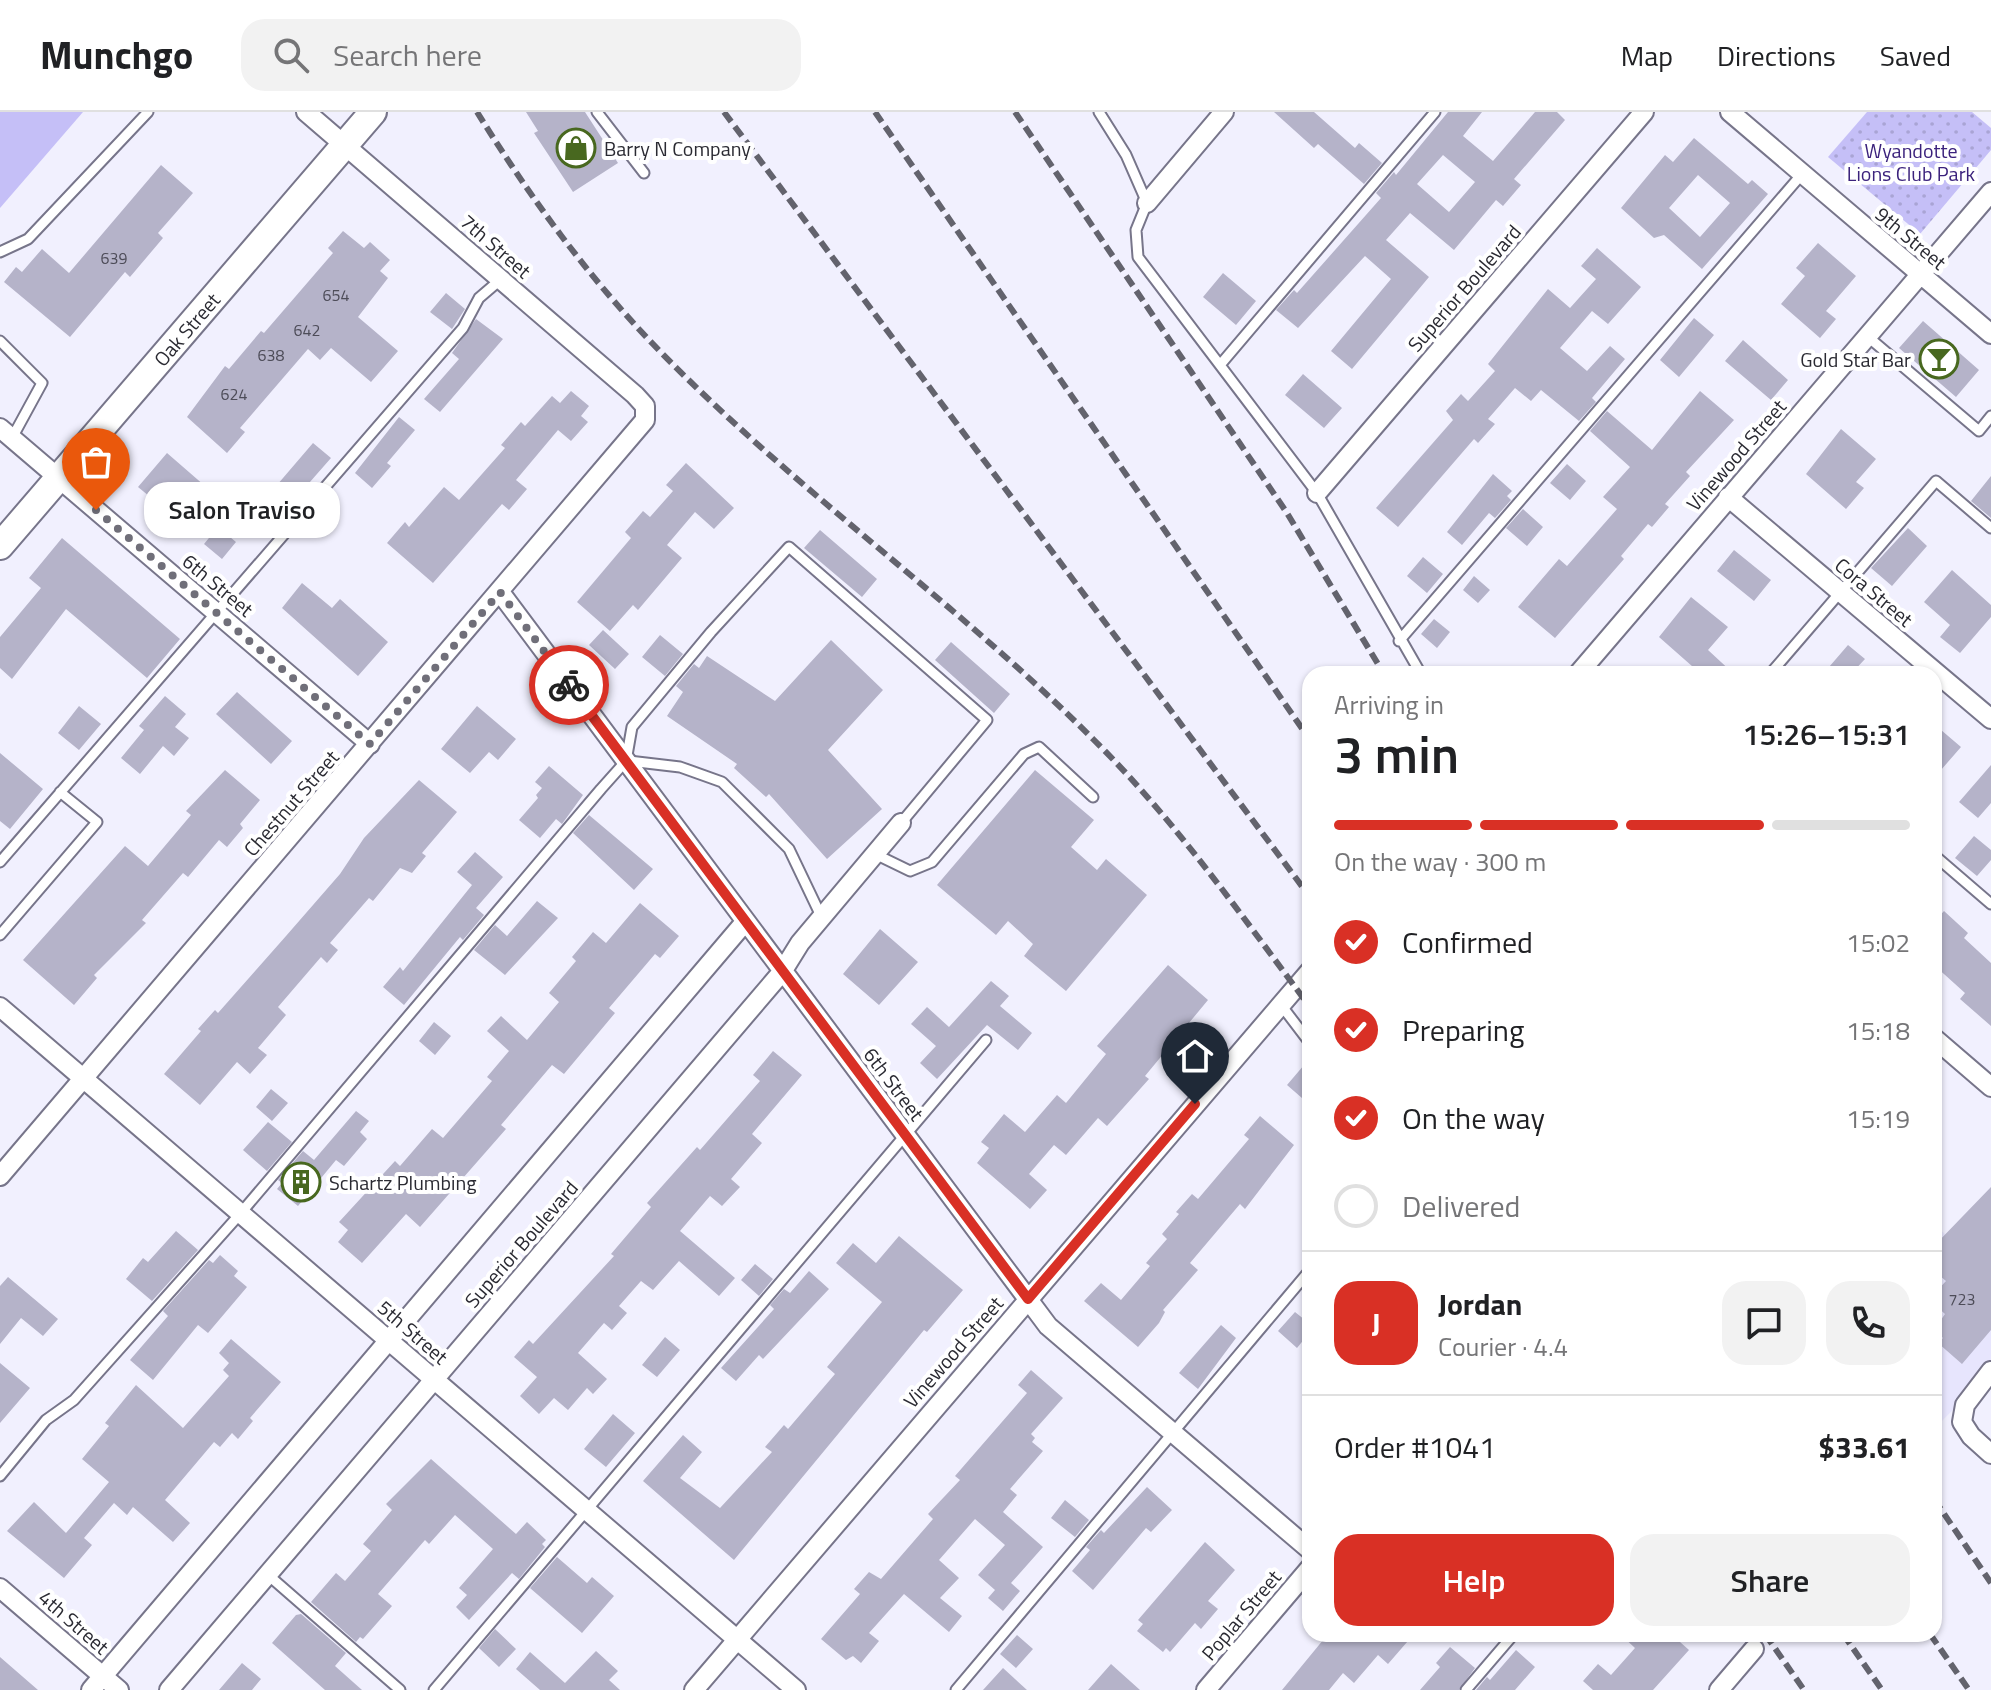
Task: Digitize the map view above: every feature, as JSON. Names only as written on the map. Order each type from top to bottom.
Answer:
[{"type":"street","name":"7th Street","points":[[306,112],[635,395],[645,406],[645,420]]},
{"type":"street","name":"Oak Street","points":[[0,546],[373,112]]},
{"type":"street","points":[[1147,203],[1224,112]]},
{"type":"street","name":"Superior Boulevard","points":[[1317,493],[1644,112]]},
{"type":"street","name":"9th Street","points":[[1730,112],[1991,334]]},
{"type":"street","name":"Vinewood Street","points":[[1585,666],[1991,192]]},
{"type":"street","name":"Chestnut Street","points":[[0,1176],[645,420]]},
{"type":"street","name":"6th Street","points":[[6,433],[370,744]]},
{"type":"street","name":"Cora Street","points":[[1728,497],[1928,666]]},
{"type":"street","name":"6th Street","points":[[500,592],[1048,1326],[1302,1543]]},
{"type":"street","name":"Cora Street","points":[[1942,678],[1991,719]]},
{"type":"street","name":"Superior Boulevard","points":[[169,1690],[782,972],[822,917],[901,823]]},
{"type":"street","name":"Superior Boulevard","points":[[97,1683],[745,922]]},
{"type":"street","name":"Vinewood Street","points":[[694,1690],[1302,980]]},
{"type":"street","name":"5th Street","points":[[0,1007],[796,1690]]},
{"type":"street","points":[[1942,1045],[1991,1087]]},
{"type":"street","points":[[1991,1371],[1965,1405],[1962,1422],[1971,1436],[1991,1454]]},
{"type":"street","name":"Poplar Street","points":[[1206,1690],[1302,1577]]},
{"type":"street","name":"4th Street","points":[[0,1588],[97,1683],[119,1690]]},
{"type":"street","points":[[1719,1690],[1754,1649]]},
{"type":"lane","points":[[0,252],[28,239],[148,112]]},
{"type":"lane","points":[[597,112],[644,173]]},
{"type":"lane","points":[[1099,112],[1126,155],[1147,203],[1136,230],[1138,257],[1317,493],[1416,666]]},
{"type":"lane","points":[[1220,365],[1435,112]]},
{"type":"lane","points":[[1399,641],[1802,174]]},
{"type":"lane","points":[[0,862],[463,328],[479,298],[500,280]]},
{"type":"lane","points":[[1867,336],[1979,431],[1991,416]]},
{"type":"lane","points":[[0,341],[42,383],[6,433]]},
{"type":"lane","points":[[1777,666],[1936,481],[1991,528]]},
{"type":"lane","points":[[0,1476],[46,1420],[74,1400],[240,1214],[626,761],[632,727],[711,632],[789,547],[987,720],[901,823]]},
{"type":"lane","points":[[875,854],[910,871],[932,862],[1024,754],[1039,747],[1093,797]]},
{"type":"lane","points":[[626,761],[680,767],[722,782],[789,849],[822,917]]},
{"type":"lane","points":[[0,935],[97,822],[60,792]]},
{"type":"lane","points":[[1942,862],[1991,904]]},
{"type":"lane","points":[[1281,1005],[1302,1033]]},
{"type":"lane","points":[[434,1690],[986,1040]]},
{"type":"lane","points":[[956,1690],[1302,1280]]},
{"type":"lane","points":[[267,1574],[400,1690]]},
{"type":"lane","points":[[1466,1690],[1507,1642]]},
{"type":"shaded area","points":[[1942,1231],[1991,1271],[1991,1371],[1942,1421]]},
{"type":"green space","points":[[0,112],[83,112],[0,208]]},
{"type":"green space","name":"Wyandotte Lions Club Park","points":[[1867,112],[1972,112],[1991,128],[1991,150],[1920,234],[1828,157]]},
{"type":"building","name":"Barry N Company","points":[[526,112],[585,112],[618,163],[573,192],[534,133],[538,131]]},
{"type":"building","points":[[1274,112],[1314,112],[1355,148],[1359,143],[1382,163],[1364,184],[1318,144],[1314,148]]},
{"type":"building","points":[[1448,112],[1482,112],[1463,136],[1493,161],[1535,112],[1557,112],[1565,120],[1514,179],[1521,185],[1503,206],[1496,200],[1454,250],[1410,213],[1386,240],[1429,277],[1352,369],[1331,351],[1391,279],[1365,256],[1298,328],[1276,310],[1294,290],[1297,293],[1381,198],[1376,193],[1394,172],[1396,175]],"holes":[[[1443,155],[1475,182],[1449,212],[1417,184]]]},
{"type":"building","points":[[1694,138],[1748,184],[1752,180],[1768,194],[1702,269],[1664,235],[1654,238],[1621,208],[1665,155],[1673,162]],"holes":[[[1698,175],[1730,203],[1700,237],[1669,208]]]},
{"type":"building","points":[[161,165],[193,193],[158,233],[163,238],[130,277],[125,272],[70,337],[4,282],[16,267],[22,272],[42,249],[69,273]]},
{"type":"building","points":[[343,231],[364,248],[370,242],[390,260],[380,271],[388,278],[358,317],[398,351],[371,382],[331,348],[320,360],[308,349],[240,428],[245,432],[227,453],[187,417],[225,366],[229,369],[261,331],[264,333],[333,253],[328,248]]},
{"type":"building","points":[[1818,243],[1856,276],[1826,311],[1836,319],[1820,338],[1781,304],[1805,276],[1796,268]]},
{"type":"building","points":[[1597,248],[1641,287],[1608,324],[1592,311],[1560,348],[1587,371],[1610,346],[1625,359],[1592,398],[1596,402],[1579,421],[1541,390],[1531,401],[1515,388],[1488,419],[1495,424],[1478,443],[1474,439],[1398,527],[1376,508],[1453,420],[1446,411],[1461,394],[1468,401],[1495,371],[1488,364],[1548,289],[1570,308],[1596,279],[1581,266]]},
{"type":"building","points":[[1223,273],[1256,301],[1236,325],[1203,297]]},
{"type":"building","points":[[446,293],[465,309],[452,329],[430,312]]},
{"type":"building","points":[[1694,318],[1714,335],[1679,377],[1660,360]]},
{"type":"building","points":[[476,319],[503,339],[440,412],[424,399],[459,359],[452,353]]},
{"type":"building","name":"Gold Star Bar","points":[[1923,321],[1979,370],[1956,397],[1899,348]]},
{"type":"building","points":[[1743,340],[1788,380],[1771,400],[1725,361]]},
{"type":"building","points":[[1303,374],[1342,408],[1324,428],[1285,395]]},
{"type":"building","points":[[571,391],[589,406],[581,416],[588,422],[571,441],[558,430],[516,480],[527,489],[509,510],[502,504],[433,583],[387,543],[405,522],[409,527],[444,487],[459,500],[505,448],[501,445],[521,422],[525,426],[552,396],[560,403]]},
{"type":"building","points":[[1700,391],[1734,420],[1686,472],[1690,476],[1665,504],[1669,507],[1652,527],[1648,524],[1621,556],[1624,559],[1555,638],[1518,607],[1559,559],[1567,566],[1617,509],[1603,497],[1630,467],[1590,431],[1607,411],[1652,450]]},
{"type":"building","points":[[399,417],[415,430],[387,463],[391,466],[372,488],[355,473]]},
{"type":"building","points":[[1841,429],[1876,459],[1856,482],[1864,488],[1846,509],[1806,474]]},
{"type":"building","points":[[313,443],[331,458],[288,507],[271,492]]},
{"type":"building","points":[[167,453],[205,486],[177,519],[138,487]]},
{"type":"building","points":[[686,463],[734,508],[714,529],[695,512],[667,545],[682,558],[638,610],[633,605],[610,631],[577,602],[631,538],[625,532],[643,511],[650,517],[673,491],[666,485]]},
{"type":"building","points":[[1567,464],[1586,481],[1570,500],[1550,483]]},
{"type":"building","points":[[1493,474],[1512,491],[1507,496],[1511,500],[1495,518],[1489,513],[1462,545],[1447,532]]},
{"type":"building","points":[[1991,476],[1991,518],[1971,501]]},
{"type":"building","points":[[1523,509],[1543,527],[1527,546],[1506,528]]},
{"type":"building","points":[[218,527],[236,542],[222,559],[204,544]]},
{"type":"building","points":[[1908,528],[1927,546],[1892,586],[1871,568]]},
{"type":"building","points":[[820,530],[877,579],[862,597],[804,548]]},
{"type":"building","points":[[62,538],[180,639],[147,678],[66,609],[12,679],[0,668],[0,637],[41,588],[29,578]]},
{"type":"building","points":[[1734,550],[1771,580],[1754,601],[1717,571]]},
{"type":"building","points":[[1423,557],[1443,574],[1427,593],[1407,576]]},
{"type":"building","points":[[1952,570],[1991,605],[1991,617],[1960,653],[1940,637],[1950,625],[1924,602]]},
{"type":"building","points":[[1474,576],[1490,590],[1478,603],[1463,590]]},
{"type":"building","points":[[302,583],[332,608],[340,599],[388,642],[358,676],[282,608]]},
{"type":"building","points":[[1691,597],[1728,627],[1708,650],[1725,666],[1692,666],[1659,637]]},
{"type":"building","points":[[1434,619],[1450,632],[1437,648],[1421,634]]},
{"type":"building","points":[[603,630],[629,654],[615,669],[589,645]]},
{"type":"building","points":[[660,635],[683,654],[665,676],[642,657]]},
{"type":"building","points":[[831,640],[883,690],[828,750],[882,809],[827,859],[769,794],[766,797],[734,768],[737,764],[667,716],[683,692],[676,686],[694,664],[699,668],[707,656],[775,701]]},
{"type":"building","points":[[951,642],[1010,694],[994,713],[935,660]]},
{"type":"building","points":[[1848,645],[1865,659],[1858,666],[1830,666]]},
{"type":"building","points":[[237,692],[292,741],[271,764],[216,714]]},
{"type":"building","points":[[165,696],[186,714],[175,727],[189,738],[174,756],[163,746],[140,774],[121,758],[144,730],[139,726]]},
{"type":"building","points":[[79,706],[101,724],[79,750],[58,733]]},
{"type":"building","points":[[477,706],[516,739],[498,760],[489,752],[470,773],[441,749]]},
{"type":"building","points":[[1942,731],[1961,747],[1942,769]]},
{"type":"building","points":[[0,753],[43,789],[10,829],[0,821]]},
{"type":"building","points":[[1991,765],[1991,803],[1978,818],[1959,802]]},
{"type":"building","points":[[549,766],[583,795],[562,824],[556,819],[540,838],[519,820],[538,798],[536,795],[542,788],[535,782]]},
{"type":"building","points":[[225,770],[260,800],[240,824],[243,828],[227,847],[219,840],[188,877],[183,873],[142,920],[146,923],[94,975],[97,978],[74,1005],[23,960],[125,846],[148,866],[191,815],[186,811]]},
{"type":"building","points":[[1035,770],[1094,820],[1071,847],[1097,870],[1106,859],[1147,895],[1066,991],[1024,956],[1033,944],[1008,921],[996,935],[937,885]]},
{"type":"building","points":[[419,780],[457,812],[422,853],[426,856],[412,873],[400,868],[373,901],[369,898],[330,943],[338,950],[327,963],[321,957],[278,1007],[286,1015],[258,1048],[267,1055],[250,1074],[237,1062],[200,1105],[164,1074],[201,1031],[198,1029],[215,1010],[218,1013],[340,874],[364,838]]},
{"type":"building","points":[[589,815],[653,869],[634,890],[573,833]]},
{"type":"building","points":[[1974,836],[1991,850],[1991,860],[1977,876],[1955,858]]},
{"type":"building","points":[[475,852],[503,877],[476,908],[484,915],[463,940],[460,937],[404,1005],[383,987],[400,967],[403,971],[472,885],[457,872]]},
{"type":"building","points":[[537,901],[558,918],[505,975],[474,950],[495,925],[507,936]]},
{"type":"building","points":[[640,903],[679,936],[660,958],[655,954],[609,1008],[615,1013],[564,1074],[552,1065],[501,1125],[506,1129],[420,1227],[406,1214],[362,1263],[338,1242],[348,1230],[339,1222],[395,1161],[400,1166],[432,1129],[443,1138],[492,1081],[487,1077],[509,1051],[487,1031],[501,1016],[527,1040],[559,1002],[549,993],[576,961],[572,957],[593,932],[606,943]]},
{"type":"building","points":[[1944,911],[1968,933],[1964,938],[1991,963],[1991,1026],[1960,999],[1965,993],[1942,972]]},
{"type":"building","points":[[880,929],[918,962],[879,1005],[843,974]]},
{"type":"building","points":[[1168,965],[1208,1000],[1145,1076],[1149,1079],[1107,1126],[1098,1118],[1066,1155],[1054,1145],[1029,1174],[1047,1190],[1030,1209],[977,1163],[989,1148],[981,1142],[1004,1114],[1025,1132],[1057,1095],[1066,1103],[1106,1054],[1097,1046]]},
{"type":"building","points":[[991,981],[1009,996],[1000,1006],[1032,1033],[1018,1050],[987,1025],[937,1079],[920,1063],[936,1046],[911,1024],[927,1007],[949,1027]]},
{"type":"building","points":[[434,1022],[451,1036],[435,1055],[419,1041]]},
{"type":"building","points":[[773,1051],[802,1075],[752,1134],[762,1143],[731,1179],[740,1187],[722,1206],[710,1196],[680,1231],[735,1278],[719,1296],[679,1261],[653,1290],[641,1281],[619,1306],[627,1313],[612,1330],[604,1323],[578,1353],[607,1379],[593,1394],[587,1388],[568,1410],[554,1398],[539,1414],[520,1396],[537,1377],[514,1357],[529,1340],[533,1344],[614,1256],[611,1254],[651,1207],[647,1203],[697,1147],[700,1150],[760,1081],[753,1075]]},
{"type":"building","points":[[1302,1067],[1302,1098],[1287,1085]]},
{"type":"building","points":[[271,1089],[288,1103],[272,1121],[256,1107]]},
{"type":"building","points":[[356,1111],[369,1121],[360,1132],[367,1139],[344,1166],[336,1160],[298,1206],[277,1189],[282,1183],[278,1180],[303,1151],[314,1160]]},
{"type":"building","points":[[1260,1116],[1294,1145],[1245,1209],[1240,1204],[1190,1263],[1198,1270],[1163,1310],[1165,1312],[1159,1323],[1138,1347],[1084,1301],[1101,1283],[1121,1300],[1150,1266],[1146,1263],[1167,1239],[1162,1234],[1179,1214],[1176,1212],[1192,1194],[1198,1199],[1249,1139],[1244,1135]]},
{"type":"building","points":[[268,1122],[292,1142],[267,1171],[243,1150]]},
{"type":"building","points":[[1991,1187],[1991,1330],[1962,1364],[1942,1346],[1942,1318],[1945,1314],[1942,1311],[1942,1285],[1946,1281],[1942,1278],[1942,1238]]},
{"type":"building","points":[[176,1231],[198,1250],[152,1301],[126,1279],[143,1258],[148,1262]]},
{"type":"building","points":[[899,1236],[963,1290],[927,1332],[924,1330],[734,1560],[643,1481],[683,1435],[702,1452],[680,1478],[720,1508],[772,1452],[765,1447],[784,1425],[788,1429],[835,1374],[827,1367],[882,1302],[836,1263],[853,1243],[876,1263]]},
{"type":"building","points":[[220,1255],[238,1271],[234,1276],[247,1287],[208,1333],[198,1325],[153,1380],[130,1360],[168,1316],[163,1311],[209,1260],[213,1263]]},
{"type":"building","points":[[755,1264],[773,1279],[759,1296],[741,1280]]},
{"type":"building","points":[[809,1271],[829,1289],[763,1359],[759,1355],[736,1381],[721,1368],[774,1309],[770,1305],[784,1289],[790,1293]]},
{"type":"building","points":[[8,1277],[58,1319],[43,1336],[21,1318],[0,1344],[0,1286]]},
{"type":"building","points":[[1295,1312],[1302,1318],[1302,1342],[1297,1348],[1278,1331]]},
{"type":"building","points":[[1221,1325],[1236,1338],[1198,1389],[1179,1373]]},
{"type":"building","points":[[665,1337],[680,1350],[657,1377],[642,1365]]},
{"type":"building","points":[[231,1339],[281,1382],[250,1418],[253,1421],[238,1439],[232,1433],[220,1447],[214,1442],[165,1500],[190,1523],[173,1542],[133,1507],[127,1515],[114,1503],[84,1538],[92,1545],[64,1578],[7,1531],[34,1502],[66,1533],[109,1482],[82,1459],[109,1426],[105,1423],[136,1385],[183,1428],[229,1376],[223,1370],[229,1363],[219,1353]]},
{"type":"building","points":[[0,1363],[30,1388],[0,1423]]},
{"type":"building","points":[[1031,1370],[1063,1398],[1031,1434],[1035,1438],[1032,1442],[1043,1451],[1010,1489],[1017,1495],[1003,1512],[1043,1547],[1011,1583],[1020,1591],[1003,1611],[988,1598],[995,1590],[978,1575],[1005,1545],[975,1519],[939,1560],[959,1578],[940,1598],[962,1616],[949,1632],[904,1594],[869,1633],[879,1641],[861,1663],[853,1656],[846,1660],[821,1639],[860,1594],[854,1589],[869,1572],[881,1579],[933,1519],[928,1514],[960,1480],[955,1476],[1027,1393],[1018,1385]]},
{"type":"building","points":[[613,1414],[635,1433],[606,1467],[584,1449]]},
{"type":"building","points":[[431,1459],[516,1534],[527,1522],[546,1540],[542,1544],[545,1547],[519,1579],[512,1573],[469,1620],[456,1607],[467,1595],[459,1588],[493,1549],[455,1515],[429,1544],[425,1540],[378,1594],[392,1606],[363,1639],[360,1637],[356,1642],[311,1602],[336,1573],[345,1581],[371,1551],[363,1544],[392,1510],[386,1504]]},
{"type":"building","points":[[1147,1487],[1172,1510],[1151,1532],[1146,1528],[1093,1590],[1072,1571],[1090,1550],[1086,1547],[1101,1530],[1104,1533]]},
{"type":"building","points":[[1065,1500],[1089,1520],[1075,1537],[1051,1518]]},
{"type":"building","points":[[1205,1542],[1235,1570],[1208,1601],[1218,1609],[1201,1629],[1195,1623],[1170,1652],[1166,1648],[1163,1652],[1137,1631],[1143,1624],[1138,1620]]},
{"type":"building","points":[[557,1557],[587,1583],[592,1577],[614,1596],[582,1633],[530,1588]]},
{"type":"building","points":[[301,1614],[346,1653],[335,1666],[362,1690],[325,1690],[272,1643],[296,1615]]},
{"type":"building","points":[[495,1629],[516,1649],[499,1667],[479,1648]]},
{"type":"building","points":[[1017,1635],[1033,1649],[1016,1668],[1000,1654]]},
{"type":"building","points":[[1321,1642],[1407,1642],[1388,1664],[1378,1655],[1354,1683],[1343,1673],[1329,1690],[1282,1690]]},
{"type":"building","points":[[1629,1642],[1680,1642],[1689,1650],[1653,1690],[1593,1690],[1583,1681],[1598,1664],[1611,1675],[1635,1648]]},
{"type":"building","points":[[1450,1647],[1475,1668],[1459,1690],[1420,1690],[1440,1667],[1436,1663]]},
{"type":"building","points":[[1516,1650],[1535,1667],[1515,1690],[1476,1690],[1487,1677],[1490,1680]]},
{"type":"building","points":[[596,1651],[618,1671],[609,1680],[620,1690],[540,1690],[516,1669],[530,1652],[565,1683]]},
{"type":"building","points":[[0,1657],[38,1690],[0,1690]]},
{"type":"building","points":[[242,1663],[261,1679],[252,1690],[219,1690]]},
{"type":"building","points":[[1111,1664],[1140,1690],[1088,1690]]},
{"type":"building","points":[[1003,1668],[1027,1690],[983,1690]]},
{"type":"railway","points":[[477,112],[558,232],[652,343],[759,446],[984,638],[1093,739],[1180,835],[1302,996]]},
{"type":"railway","points":[[724,112],[1302,886]]},
{"type":"railway","points":[[875,112],[1302,728]]},
{"type":"railway","points":[[1015,112],[1287,513],[1379,666]]},
{"type":"railway","points":[[1942,1511],[1991,1583]]},
{"type":"railway","points":[[1771,1642],[1804,1690]]},
{"type":"railway","points":[[1849,1642],[1882,1690]]},
{"type":"railway","points":[[1936,1642],[1969,1690]]},
{"type":"way so far","points":[[96,510],[370,744],[500,592],[569,685]]},
{"type":"place","name":"Barry N Company","points":[[576,148]]},
{"type":"place","name":"Gold Star Bar","points":[[1939,359]]},
{"type":"place","name":"Salon Traviso","points":[[96,510]]},
{"type":"place","name":"Schartz Plumbing","points":[[301,1182]]},
{"type":"route","points":[[569,685],[1028,1299],[1195,1104]]}]
